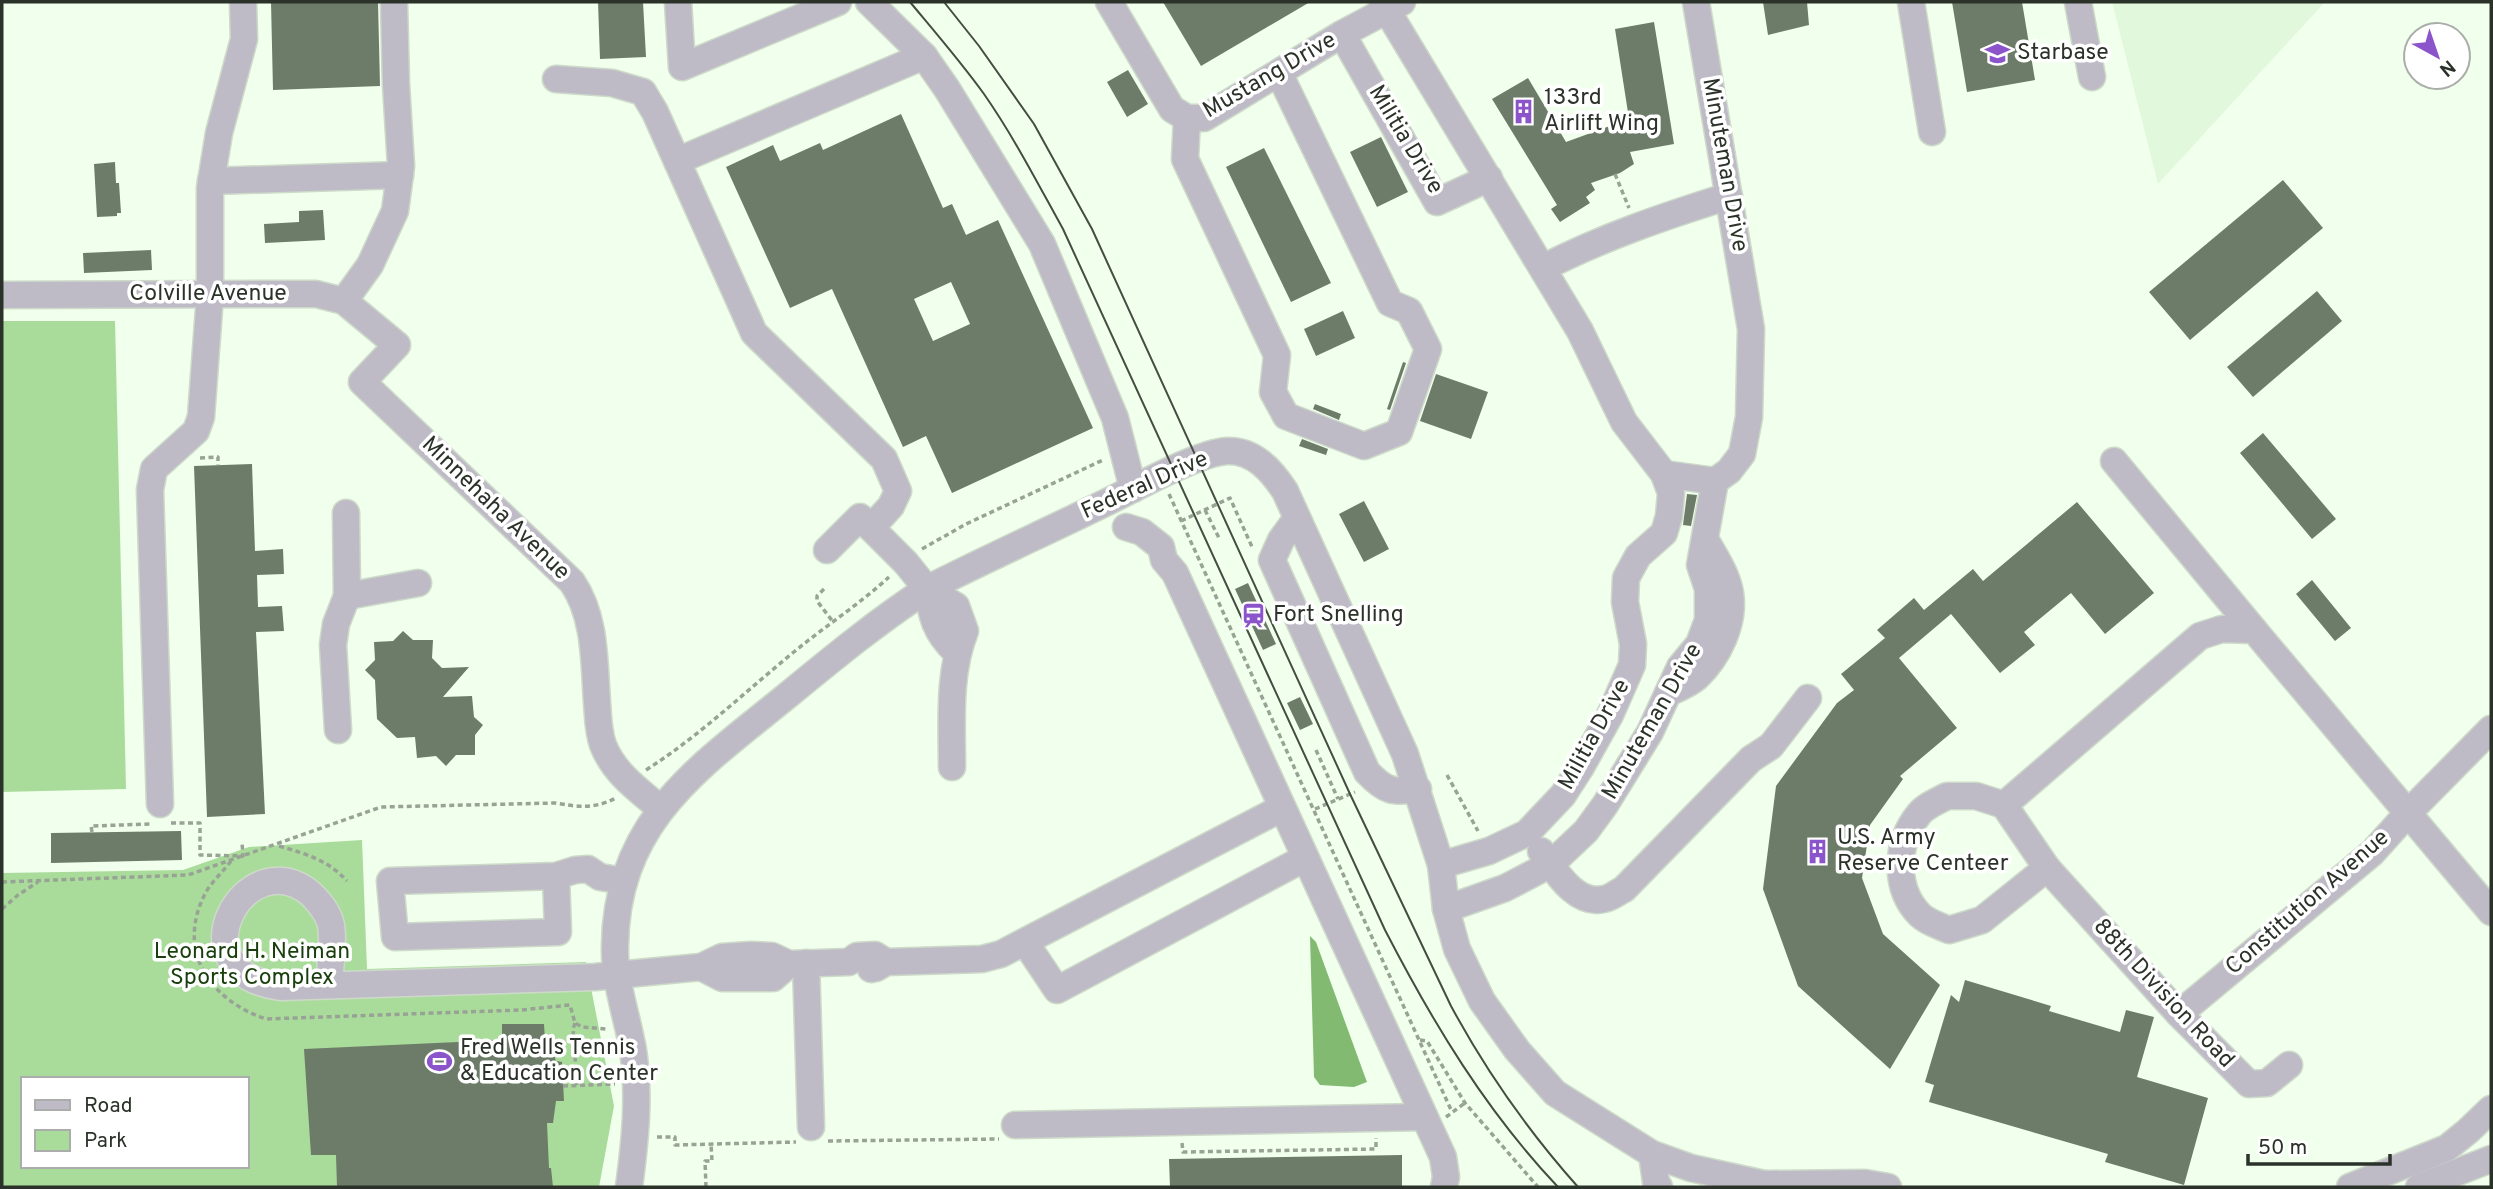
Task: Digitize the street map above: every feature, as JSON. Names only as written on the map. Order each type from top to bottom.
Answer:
[{"type":"street","points":[[160,817],[150,490],[154,469],[196,431],[201,417],[209,295],[211,181],[219,133],[244,38],[243,2]]},
{"type":"street","points":[[344,301],[370,265],[395,211],[400,175],[394,2]]},
{"type":"street","points":[[678,2],[682,67]]},
{"type":"street","points":[[643,92],[682,67],[838,2]]},
{"type":"street","points":[[869,2],[924,56],[1042,244],[1115,418],[1133,489]]},
{"type":"street","name":"Mustang Drive","points":[[1109,2],[1172,109],[1186,118],[1204,118],[1391,5]]},
{"type":"street","name":"Minuteman Drive","points":[[1446,909],[1505,888],[1551,864],[1586,831],[1650,732],[1680,667],[1699,644],[1708,620],[1707,589],[1700,565],[1715,481],[1729,471],[1742,454],[1749,417],[1751,329],[1696,2]]},
{"type":"street","points":[[1911,2],[1932,132]]},
{"type":"street","points":[[2078,2],[2091,77]]},
{"type":"street","points":[[1391,5],[1580,331],[1624,422],[1664,474],[1671,493],[1670,516],[1664,533],[1700,565]]},
{"type":"street","name":"Militia Drive","points":[[1342,34],[1437,202],[1489,178]]},
{"type":"street","points":[[677,161],[924,56]]},
{"type":"street","points":[[1186,118],[1185,159],[1278,355],[1273,393],[1286,416],[1364,446],[1399,432],[1429,349],[1409,311],[1390,303],[1279,73]]},
{"type":"street","points":[[556,79],[612,83],[643,92],[655,112],[754,333],[884,459],[898,491],[891,506],[872,528]]},
{"type":"street","points":[[211,181],[400,175]]},
{"type":"street","points":[[1543,268],[1636,226],[1729,196]]},
{"type":"street","name":"Colville Avenue","points":[[2,295],[316,294],[344,301],[397,345]]},
{"type":"street","name":"Minnehaha Avenue","points":[[397,345],[362,382],[572,582],[583,602],[590,630],[599,729],[604,746],[620,774],[661,808]]},
{"type":"street","name":"Federal Drive","points":[[629,1187],[636,1112],[634,1064],[617,974],[612,879],[661,808],[697,769],[872,628],[927,589],[1133,489],[1197,460],[1229,451],[1251,456],[1274,473],[1297,518],[1405,754],[1418,789],[1441,865],[1446,909],[1457,949],[1482,1001],[1517,1050],[1555,1093],[1652,1154],[1683,1177],[1772,1186],[1865,1183],[1888,1187]]},
{"type":"street","points":[[2114,461],[2491,912]]},
{"type":"street","points":[[1664,474],[1715,481]]},
{"type":"street","points":[[1101,505],[1126,527],[1142,531],[1161,547],[1164,559],[1175,573],[1443,1157],[1446,1177],[1444,1187]]},
{"type":"street","points":[[338,730],[333,645],[336,624],[347,596],[346,513]]},
{"type":"street","points":[[827,550],[860,517],[927,589],[956,606],[965,631],[956,652],[953,694],[964,748],[952,767]]},
{"type":"street","points":[[1297,518],[1280,540],[1272,560],[1367,772],[1379,785],[1396,792],[1418,789]]},
{"type":"street","name":"Militia Drive","points":[[1441,865],[1489,851],[1527,833],[1563,795],[1624,687],[1632,665],[1633,644],[1625,602],[1626,578],[1639,556],[1664,533]]},
{"type":"street","points":[[1668,694],[1696,678],[1704,669],[1719,650],[1728,621],[1730,594],[1706,538]]},
{"type":"street","points":[[347,596],[418,583]]},
{"type":"street","points":[[2004,805],[2200,636],[2222,629],[2253,630]]},
{"type":"street","points":[[1527,833],[1578,895],[1592,900],[1604,899],[1624,889],[1751,759],[1771,746],[1808,698]]},
{"type":"street","name":"Constitution Avenue","points":[[2179,1014],[2372,853],[2491,729]]},
{"type":"street","points":[[1947,796],[1976,796],[2004,805],[2047,868],[1982,920],[1949,930],[1921,917],[1906,897],[1900,869],[1904,837],[1920,811],[1947,796]]},
{"type":"street","points":[[329,985],[331,925],[323,904],[302,887],[284,881],[260,884],[241,897],[228,915],[223,936],[228,954],[238,970],[254,982],[280,988],[617,974],[701,967],[722,978],[773,978],[797,964],[849,962],[859,970],[876,968],[886,962],[982,959],[1001,954],[1282,808]]},
{"type":"street","points":[[1025,942],[1057,990],[1305,858]]},
{"type":"street","name":"88th Division Road","points":[[2047,868],[2179,1014],[2249,1084],[2267,1083],[2289,1065]]},
{"type":"street","points":[[556,877],[558,932],[395,937],[390,881],[556,877],[575,870],[588,869],[612,879]]},
{"type":"street","points":[[797,964],[811,1127]]},
{"type":"street","points":[[2350,1187],[2447,1148],[2491,1109]]},
{"type":"street","points":[[1015,1125],[1423,1117]]},
{"type":"street","points":[[2419,1187],[2491,1157],[2468,1132]]},
{"type":"street","points":[[1652,1154],[1659,1187]]},
{"type":"path","points":[[1615,174],[1636,226]]},
{"type":"path","points":[[918,552],[966,524],[1124,450]]},
{"type":"path","points":[[197,458],[218,457],[218,465]]},
{"type":"path","points":[[1169,495],[1452,1112]]},
{"type":"path","points":[[1205,510],[1219,538]]},
{"type":"path","points":[[640,774],[687,741],[894,573]]},
{"type":"path","points":[[824,589],[817,596],[817,601],[834,622]]},
{"type":"path","points":[[1316,750],[1338,799]]},
{"type":"path","points":[[1447,775],[1489,851]]},
{"type":"path","points":[[1315,809],[1361,790]]},
{"type":"path","points":[[2,882],[187,875],[381,807],[555,803],[578,807],[600,806],[624,794]]},
{"type":"path","points":[[92,832],[92,826],[160,817],[200,823],[201,855],[243,856]]},
{"type":"path","points":[[242,842],[243,856]]},
{"type":"path","points":[[277,845],[318,859],[337,870],[347,881]]},
{"type":"path","points":[[2,909],[39,881]]},
{"type":"path","points":[[575,1023],[573,1029],[577,1085]]},
{"type":"path","points":[[1420,1040],[1427,1041],[1465,1103],[1538,1187]]},
{"type":"path","points":[[563,1086],[617,1084]]},
{"type":"path","points":[[706,1187],[705,1161],[712,1161],[711,1143]]},
{"type":"shaded area","points":[[2112,2],[2325,2],[2158,184]]},
{"type":"shaded area","points":[[1310,936],[1316,942],[1367,1082],[1354,1087],[1320,1085],[1314,1077]]},
{"type":"green space","points":[[2,321],[115,321],[126,789],[2,792]]},
{"type":"green space","name":"Leonard H. Neiman Sports Complex","points":[[362,840],[367,969],[586,962],[614,1106],[599,1187],[2,1187],[2,873],[183,870],[249,847]]},
{"type":"building","points":[[271,2],[378,2],[380,86],[273,90]]},
{"type":"building","points":[[598,2],[643,2],[646,57],[600,59]]},
{"type":"building","points":[[1163,2],[1310,2],[1201,66]]},
{"type":"building","points":[[1763,2],[1807,2],[1809,25],[1768,35]]},
{"type":"building","name":"Starbase","points":[[1952,2],[2022,2],[2035,80],[1967,92]]},
{"type":"building","name":"133rd Airlift Wing","points":[[1654,22],[1674,144],[1630,152],[1634,164],[1620,173],[1591,183],[1595,190],[1586,197],[1590,203],[1560,222],[1551,209],[1557,205],[1492,99],[1528,78],[1566,142],[1629,119],[1615,29]]},
{"type":"building","points":[[1128,70],[1148,104],[1127,117],[1107,82]]},
{"type":"building","points":[[901,114],[943,208],[952,204],[966,235],[998,220],[1093,428],[952,493],[926,436],[903,447],[832,289],[790,308],[726,167],[773,145],[780,161],[820,143],[823,150]],"holes":[[[951,282],[970,324],[933,341],[914,299]]]},
{"type":"building","points":[[1381,137],[1408,192],[1377,207],[1350,152]]},
{"type":"building","points":[[1264,148],[1331,283],[1291,302],[1226,167]]},
{"type":"building","points":[[115,162],[121,213],[117,213],[117,216],[97,217],[94,164]]},
{"type":"building","points":[[2283,180],[2323,228],[2190,340],[2149,292]]},
{"type":"building","points":[[323,210],[325,240],[265,243],[264,224],[299,222],[299,211]]},
{"type":"building","points":[[151,250],[152,270],[84,273],[83,253]]},
{"type":"building","points":[[2317,291],[2342,321],[2253,397],[2227,367]]},
{"type":"building","points":[[1343,311],[1355,338],[1316,356],[1304,329]]},
{"type":"building","points":[[1403,362],[1406,363],[1390,410],[1387,409]]},
{"type":"building","points":[[1436,374],[1488,392],[1471,439],[1420,421]]},
{"type":"building","points":[[1315,404],[1341,414],[1339,420],[1313,409]]},
{"type":"building","points":[[2263,433],[2336,519],[2312,539],[2240,453]]},
{"type":"building","points":[[1302,439],[1328,449],[1326,455],[1299,446]]},
{"type":"building","points":[[252,464],[255,551],[283,549],[284,574],[257,575],[258,607],[282,606],[284,631],[256,632],[265,814],[207,817],[194,466]]},
{"type":"building","points":[[1687,494],[1697,495],[1691,526],[1683,525]]},
{"type":"building","points":[[1364,501],[1389,549],[1364,562],[1339,514]]},
{"type":"building","name":"U.S. Army Reserve Centeer","points":[[2077,502],[2154,593],[2105,634],[2071,593],[2024,632],[2035,645],[2000,673],[1951,614],[1899,658],[1957,728],[1900,776],[1903,779],[1870,825],[1862,878],[1883,934],[1940,985],[1890,1069],[1798,986],[1763,889],[1776,786],[1837,703],[1854,690],[1841,674],[1885,638],[1877,630],[1914,598],[1924,610],[1973,569],[1983,581]]},
{"type":"building","points":[[2312,580],[2351,628],[2335,641],[2296,594]]},
{"type":"building","points":[[1248,583],[1276,644],[1263,650],[1235,589]]},
{"type":"building","points":[[403,631],[413,640],[433,640],[432,658],[442,668],[469,667],[443,697],[472,696],[474,717],[483,725],[475,735],[475,755],[456,755],[446,766],[436,756],[417,758],[415,737],[397,738],[377,719],[375,680],[365,670],[375,660],[374,642],[393,641]]},
{"type":"building","points":[[1300,697],[1313,724],[1300,730],[1287,703]]},
{"type":"building","points":[[181,831],[182,860],[51,863],[51,833]]},
{"type":"building","points":[[1965,980],[2051,1006],[2049,1011],[2120,1032],[2126,1010],[2154,1017],[2137,1077],[2208,1098],[2184,1185],[2105,1162],[2108,1154],[1929,1102],[1934,1085],[1925,1082],[1951,995],[1959,1002]]},
{"type":"building","name":"Fred Wells Tennis & Education Center","points":[[502,1024],[544,1024],[545,1041],[550,1043],[556,1061],[562,1062],[564,1101],[556,1101],[553,1123],[547,1123],[549,1168],[553,1187],[337,1187],[336,1155],[311,1155],[304,1049],[502,1040]]},
{"type":"building","points":[[1402,1155],[1402,1187],[1170,1187],[1169,1159]]},
{"type":"tram line","points":[[910,2],[995,110],[1063,229],[1403,965],[1484,1097],[1558,1187]]},
{"type":"tram line","points":[[944,2],[1034,124],[1092,229],[1350,794],[1451,1006],[1509,1100],[1542,1145],[1578,1187]]},
{"type":"place","name":"Starbase","points":[[1997,53]]},
{"type":"place","name":"133rd Airlift Wing","points":[[1524,111]]},
{"type":"place","name":"Fort Snelling","points":[[1253,615]]},
{"type":"place","name":"U.S. Army Reserve Centeer","points":[[1817,851]]},
{"type":"place","name":"Fred Wells Tennis & Education Center","points":[[440,1061]]}]
